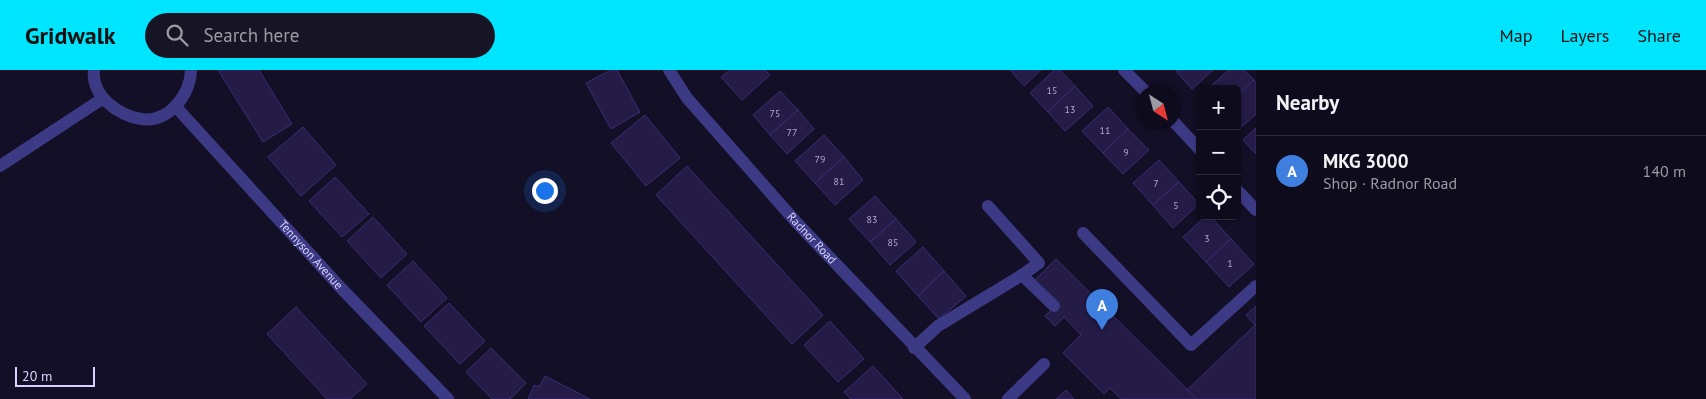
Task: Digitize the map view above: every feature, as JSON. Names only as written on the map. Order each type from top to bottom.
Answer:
[{"type":"street","points":[[94,70],[93,76],[102,99],[121,111],[142,119],[163,115],[176,107],[185,96],[191,81],[192,70]]},
{"type":"street","name":"Radnor Road","points":[[669,70],[687,98],[797,223],[964,399]]},
{"type":"street","points":[[1124,70],[1139,85]]},
{"type":"street","points":[[0,166],[102,99]]},
{"type":"street","name":"Tennyson Avenue","points":[[176,107],[341,288],[448,399]]},
{"type":"street","points":[[1181,130],[1196,146]]},
{"type":"street","points":[[1241,194],[1256,210]]},
{"type":"street","points":[[914,348],[938,326],[1022,276],[1039,263],[988,206]]},
{"type":"street","points":[[1083,233],[1191,345],[1256,286]]},
{"type":"street","points":[[1022,276],[1054,306]]},
{"type":"street","points":[[1008,399],[1044,364]]},
{"type":"building","points":[[218,70],[259,70],[292,124],[263,142]]},
{"type":"building","points":[[611,70],[617,70],[640,112],[611,129],[586,83]]},
{"type":"building","points":[[730,70],[765,70],[770,75],[742,100],[721,77]]},
{"type":"building","points":[[1010,70],[1041,70],[1024,86]]},
{"type":"building","points":[[1054,70],[1060,70],[1075,86],[1048,112],[1030,93]]},
{"type":"building","points":[[1178,70],[1213,70],[1192,89],[1176,71]]},
{"type":"building","points":[[1229,70],[1244,70],[1254,80],[1241,91],[1241,85],[1212,85]]},
{"type":"building","points":[[1254,80],[1256,83],[1256,114],[1241,127],[1241,91]]},
{"type":"building","points":[[1075,86],[1093,106],[1065,131],[1048,112]]},
{"type":"building","points":[[780,91],[798,110],[770,135],[753,115]]},
{"type":"building","points":[[1108,107],[1128,129],[1103,153],[1082,131]]},
{"type":"building","points":[[798,110],[814,129],[787,154],[770,135]]},
{"type":"building","points":[[645,115],[680,158],[646,186],[611,143]]},
{"type":"building","points":[[303,127],[336,165],[301,196],[268,157]]},
{"type":"building","points":[[1256,128],[1256,154],[1243,140]]},
{"type":"building","points":[[1128,129],[1149,150],[1123,174],[1103,153]]},
{"type":"building","points":[[824,135],[844,157],[815,183],[795,161]]},
{"type":"building","points":[[844,157],[863,180],[835,205],[815,183]]},
{"type":"building","points":[[1159,160],[1179,182],[1153,205],[1133,183]]},
{"type":"building","points":[[687,166],[823,315],[792,344],[656,195]]},
{"type":"building","points":[[335,177],[369,214],[342,237],[309,201]]},
{"type":"building","points":[[1179,182],[1196,201],[1196,207],[1173,228],[1153,205]]},
{"type":"building","points":[[875,196],[896,219],[870,242],[849,219]]},
{"type":"building","points":[[373,217],[407,254],[381,278],[347,241]]},
{"type":"building","points":[[896,219],[916,242],[890,265],[870,242]]},
{"type":"building","points":[[1202,220],[1214,220],[1231,239],[1206,262],[1183,237]]},
{"type":"building","points":[[1231,239],[1254,264],[1229,287],[1206,262]]},
{"type":"building","points":[[923,247],[944,271],[918,296],[896,271]]},
{"type":"building","points":[[1056,259],[1197,399],[1121,399],[1110,388],[1104,394],[1063,353],[1081,335],[1064,317],[1055,326],[1045,316],[1058,303],[1035,280]]},
{"type":"building","points":[[413,261],[447,298],[421,322],[387,285]]},
{"type":"building","points":[[944,271],[966,296],[939,319],[918,296]]},
{"type":"building","points":[[449,303],[485,341],[460,364],[424,326]]},
{"type":"building","points":[[1256,306],[1256,399],[1197,399],[1187,390],[1255,325],[1246,315]]},
{"type":"building","points":[[296,307],[367,384],[350,399],[327,399],[267,334]]},
{"type":"building","points":[[830,321],[864,359],[838,382],[804,345]]},
{"type":"building","points":[[491,348],[526,383],[510,399],[492,399],[466,372]]},
{"type":"building","points":[[873,366],[903,399],[851,399],[844,392]]},
{"type":"building","points":[[545,376],[590,399],[528,399],[534,385],[539,387]]},
{"type":"building","points":[[1066,390],[1074,399],[1056,399]]},
{"type":"place","name":"MKG 3000","points":[[1102,330]]}]
